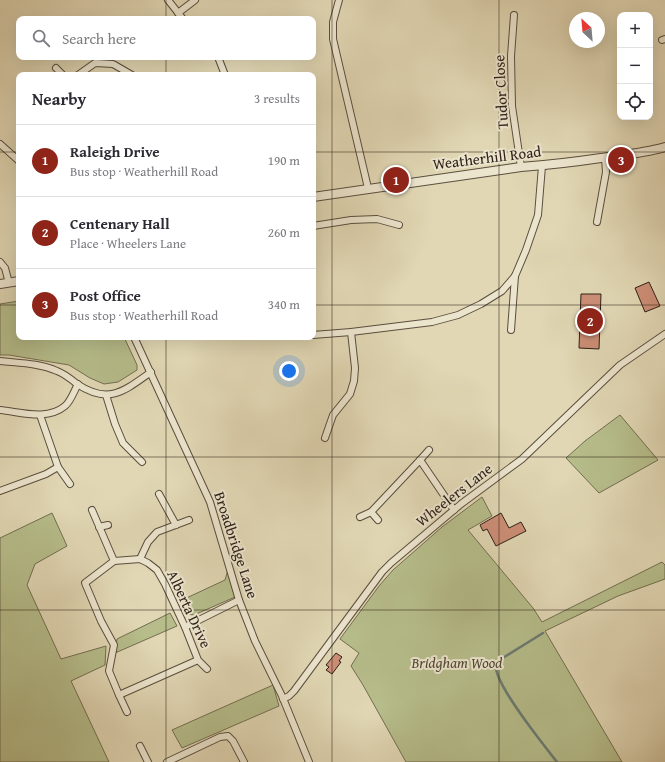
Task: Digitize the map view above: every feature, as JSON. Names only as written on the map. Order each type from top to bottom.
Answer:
[{"type":"street","points":[[168,0],[180,16]]},
{"type":"street","points":[[178,13],[195,0]]},
{"type":"street","points":[[339,0],[332,22],[333,40],[368,188]]},
{"type":"street","name":"Tudor Close","points":[[514,16],[511,56],[512,106],[521,167]]},
{"type":"street","points":[[219,60],[224,72]]},
{"type":"street","points":[[82,72],[95,63],[113,64],[127,72]]},
{"type":"street","points":[[56,68],[61,72]]},
{"type":"street","points":[[0,144],[16,157]]},
{"type":"street","name":"Weatherhill Road","points":[[316,197],[521,167],[542,166],[605,158],[665,147]]},
{"type":"street","points":[[597,222],[606,172],[605,158]]},
{"type":"street","points":[[316,335],[432,322],[458,315],[481,304],[502,291],[515,276],[538,215],[542,166]]},
{"type":"street","points":[[316,226],[351,220],[378,219],[399,225]]},
{"type":"street","points":[[0,262],[5,268],[9,283]]},
{"type":"street","points":[[511,330],[515,276]]},
{"type":"street","points":[[0,284],[16,282]]},
{"type":"street","points":[[324,438],[333,415],[350,394],[354,381],[355,368],[351,332]]},
{"type":"street","name":"Wheelers Lane","points":[[283,699],[294,692],[386,568],[454,510],[522,458],[620,366],[665,334]]},
{"type":"street","name":"Broadbridge Lane","points":[[135,340],[210,502],[239,600],[255,641],[283,699],[309,762]]},
{"type":"street","points":[[0,361],[46,367],[69,377],[96,394],[106,395],[121,392],[151,372]]},
{"type":"street","points":[[0,410],[52,414],[66,406],[78,384]]},
{"type":"street","points":[[106,395],[123,443],[142,462]]},
{"type":"street","points":[[40,414],[58,467],[70,484]]},
{"type":"street","points":[[360,516],[371,512],[429,450]]},
{"type":"street","points":[[420,460],[454,510]]},
{"type":"street","points":[[0,491],[46,474],[58,467]]},
{"type":"street","points":[[159,494],[176,525]]},
{"type":"street","points":[[92,510],[114,562]]},
{"type":"street","points":[[371,512],[378,520]]},
{"type":"street","points":[[127,712],[109,671],[114,645],[101,621],[85,583],[114,562],[140,559],[148,542],[157,532],[189,520]]},
{"type":"street","points":[[99,528],[108,525]]},
{"type":"street","name":"Alberta Drive","points":[[140,559],[157,570],[185,627],[198,660],[207,669]]},
{"type":"street","points":[[185,627],[239,600]]},
{"type":"street","name":"Alberta Drive","points":[[119,695],[198,660]]},
{"type":"street","points":[[167,762],[220,737],[228,736],[234,741],[244,762]]},
{"type":"street","points":[[140,746],[148,762]]},
{"type":"green space","points":[[16,301],[16,340],[125,340],[137,365],[137,370],[118,382],[104,384],[90,378],[69,365],[9,355],[0,355],[0,304]]},
{"type":"green space","points":[[620,415],[658,460],[599,493],[566,458],[585,441]]},
{"type":"green space","name":"Bridgham Wood","points":[[482,497],[492,516],[468,530],[533,608],[542,622],[662,562],[665,565],[665,579],[618,596],[545,631],[622,762],[406,762],[351,666],[359,653],[340,639],[379,586],[393,570],[442,527]]},
{"type":"green space","points":[[52,513],[67,546],[35,564],[27,585],[61,659],[106,646],[105,665],[71,681],[109,762],[0,762],[0,538]]},
{"type":"green space","points":[[229,566],[235,597],[194,615],[187,614],[180,601],[225,580]]},
{"type":"green space","points":[[170,613],[177,626],[115,653],[117,639]]},
{"type":"green space","points":[[273,685],[279,706],[182,748],[172,730]]},
{"type":"building","points":[[649,282],[660,306],[645,312],[635,288]]},
{"type":"building","points":[[581,294],[601,294],[599,349],[579,348]]},
{"type":"building","points":[[501,513],[509,528],[521,522],[526,531],[496,546],[487,529],[483,531],[480,525]]},
{"type":"building","points":[[336,653],[342,657],[339,661],[341,662],[332,674],[326,670],[329,667],[326,665]]},
{"type":"waterway","points":[[543,633],[500,660],[496,667],[498,676],[512,701],[557,762]]},
{"type":"place","name":"Post Office","points":[[621,160]]},
{"type":"place","name":"Raleigh Drive","points":[[396,180]]},
{"type":"place","name":"Centenary Hall","points":[[590,321]]}]
